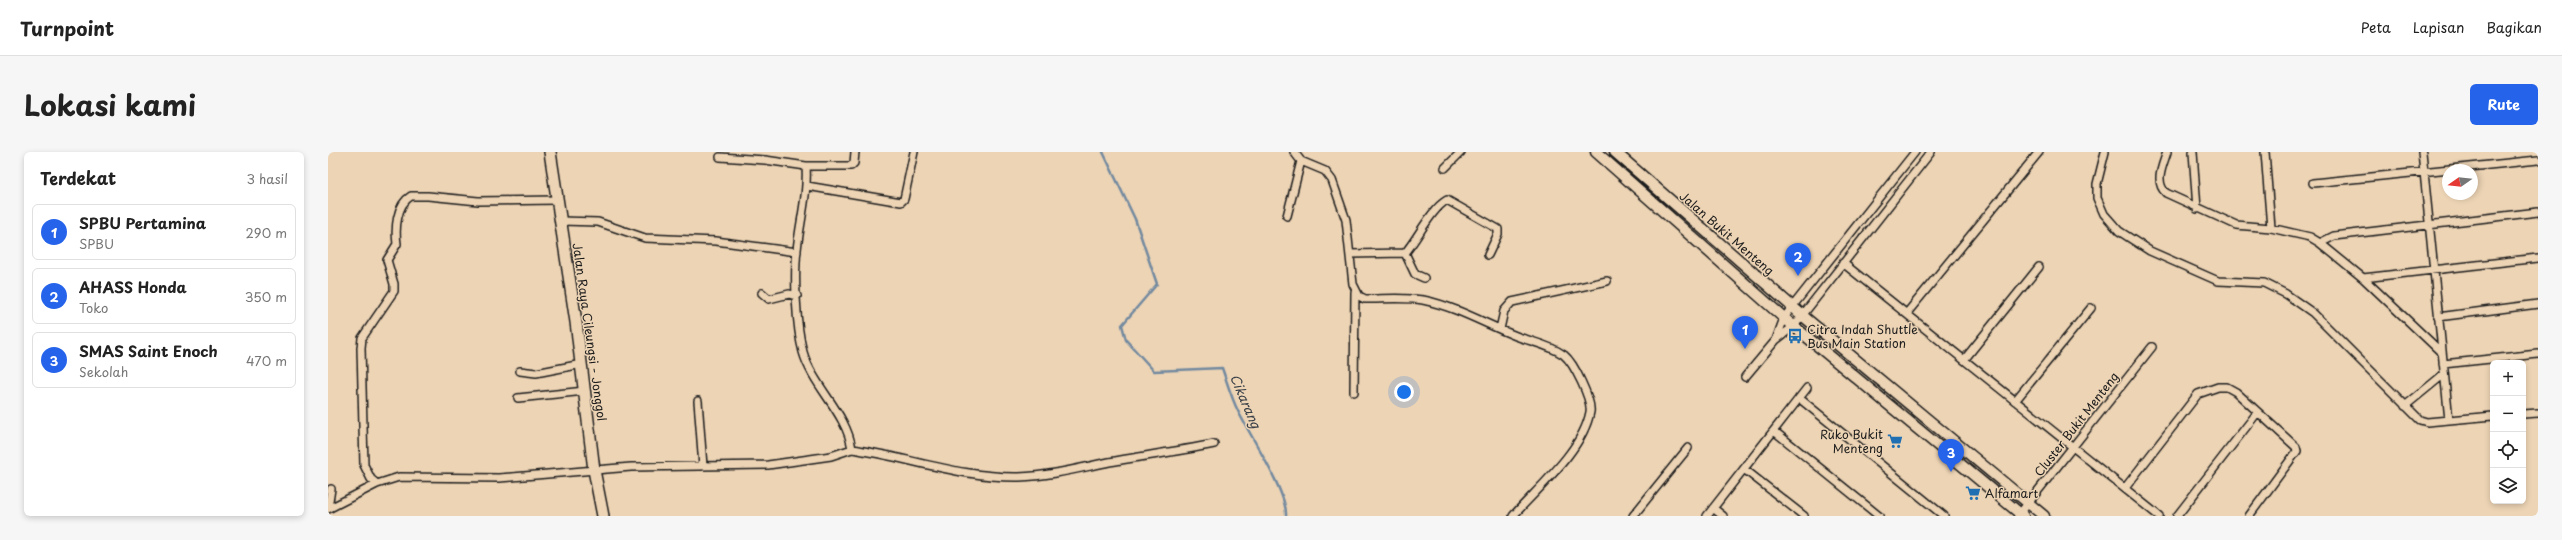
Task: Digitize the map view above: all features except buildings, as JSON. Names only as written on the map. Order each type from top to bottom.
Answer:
[{"type":"main road","name":"Jalan Raya Cileungsi - Jonggol","points":[[550,152],[582,364],[594,470],[603,516]]},
{"type":"street","points":[[720,157],[765,160],[806,166],[851,166],[854,163],[855,152]]},
{"type":"street","points":[[807,186],[901,202],[904,199],[914,152]]},
{"type":"street","points":[[1294,152],[1301,160],[1330,176],[1346,220],[1355,292],[1354,392]]},
{"type":"street","points":[[1445,168],[1461,152]]},
{"type":"street","points":[[1596,152],[1784,318],[2020,515]]},
{"type":"street","name":"Jalan Bukit Menteng","points":[[1615,152],[1792,307],[2044,516]]},
{"type":"street","points":[[1776,340],[1784,318],[1792,307],[1915,152]]},
{"type":"street","points":[[1745,377],[1776,340],[1794,326],[1803,316],[1930,152]]},
{"type":"street","points":[[1907,313],[2039,152]]},
{"type":"street","points":[[2105,152],[2098,184],[2097,198],[2104,214],[2119,231],[2150,251],[2218,281],[2264,284],[2286,294],[2313,313],[2420,420],[2427,422],[2490,416]]},
{"type":"street","points":[[2167,152],[2160,176],[2160,185],[2166,193],[2197,209],[2236,225],[2271,228],[2310,237],[2320,243],[2363,278],[2442,353]]},
{"type":"street","points":[[2193,152],[2197,209]]},
{"type":"street","points":[[2265,152],[2271,228]]},
{"type":"street","points":[[2422,152],[2449,420]]},
{"type":"street","points":[[1287,216],[1301,160]]},
{"type":"street","points":[[2312,183],[2538,160]]},
{"type":"street","points":[[806,166],[807,186],[796,252],[803,351],[821,390],[847,430],[852,449]]},
{"type":"street","points":[[377,484],[371,479],[364,465],[361,348],[362,338],[394,291],[394,284],[387,257],[397,244],[395,232],[403,203],[411,196],[478,202],[558,200]]},
{"type":"street","points":[[1350,254],[1405,253],[1417,239],[1435,210],[1447,200],[1498,229],[1498,234],[1488,255]]},
{"type":"street","points":[[2320,243],[2334,236],[2538,212]]},
{"type":"street","points":[[561,221],[598,222],[645,238],[716,241],[796,252]]},
{"type":"street","points":[[1405,253],[1415,274],[1424,278]]},
{"type":"street","points":[[2363,278],[2538,258]]},
{"type":"street","points":[[1843,263],[2160,516]]},
{"type":"street","points":[[1964,360],[2039,266]]},
{"type":"street","points":[[1500,329],[1504,311],[1512,302],[1607,282]]},
{"type":"street","points":[[1355,292],[1365,299],[1422,300],[1463,312],[1500,329],[1543,344],[1565,356],[1576,372],[1590,410],[1586,425],[1571,451],[1513,516]]},
{"type":"street","points":[[762,293],[769,299],[789,294],[798,296]]},
{"type":"street","points":[[2438,317],[2538,304]]},
{"type":"street","points":[[2015,401],[2091,308]]},
{"type":"street","name":"Cluster Bukit Menteng","points":[[2020,515],[2072,446],[2152,347]]},
{"type":"street","points":[[2443,364],[2538,354]]},
{"type":"street","points":[[520,371],[533,374],[582,364]]},
{"type":"street","points":[[2405,406],[2444,374]]},
{"type":"street","points":[[2125,488],[2202,391],[2227,387],[2236,392],[2293,445],[2297,451],[2249,516]]},
{"type":"street","points":[[1707,516],[1807,388]]},
{"type":"street","points":[[518,398],[585,391]]},
{"type":"street","points":[[1799,398],[1944,516]]},
{"type":"street","points":[[698,401],[703,466]]},
{"type":"street","points":[[2177,516],[2257,413]]},
{"type":"street","points":[[2526,414],[2538,413]]},
{"type":"street","points":[[1774,431],[1879,516]]},
{"type":"street","points":[[328,508],[377,484],[399,477],[499,478],[594,470],[768,465],[831,456],[852,449],[899,458],[934,468],[965,473],[1019,477],[1084,469],[1214,444]]},
{"type":"street","points":[[1633,516],[1688,448]]},
{"type":"street","points":[[1744,469],[1804,516]]},
{"type":"street","points":[[328,508],[332,489]]},
{"type":"street","points":[[1713,508],[1723,516]]},
{"type":"waterway","name":"Cikarang","points":[[1103,152],[1135,219],[1157,284],[1122,325],[1126,340],[1154,371],[1222,368],[1231,395],[1243,421],[1275,479],[1285,506],[1286,516]]},
{"type":"place","name":"AHASS Honda","points":[[1798,276]]},
{"type":"place","name":"Citra Indah Shuttle Bus Main Station","points":[[1795,336]]},
{"type":"place","name":"SPBU Pertamina","points":[[1745,349]]},
{"type":"place","name":"Ruko Bukit Menteng","points":[[1895,441]]},
{"type":"place","name":"SMAS Saint Enoch","points":[[1951,472]]},
{"type":"place","name":"Alfamart","points":[[1973,493]]}]
